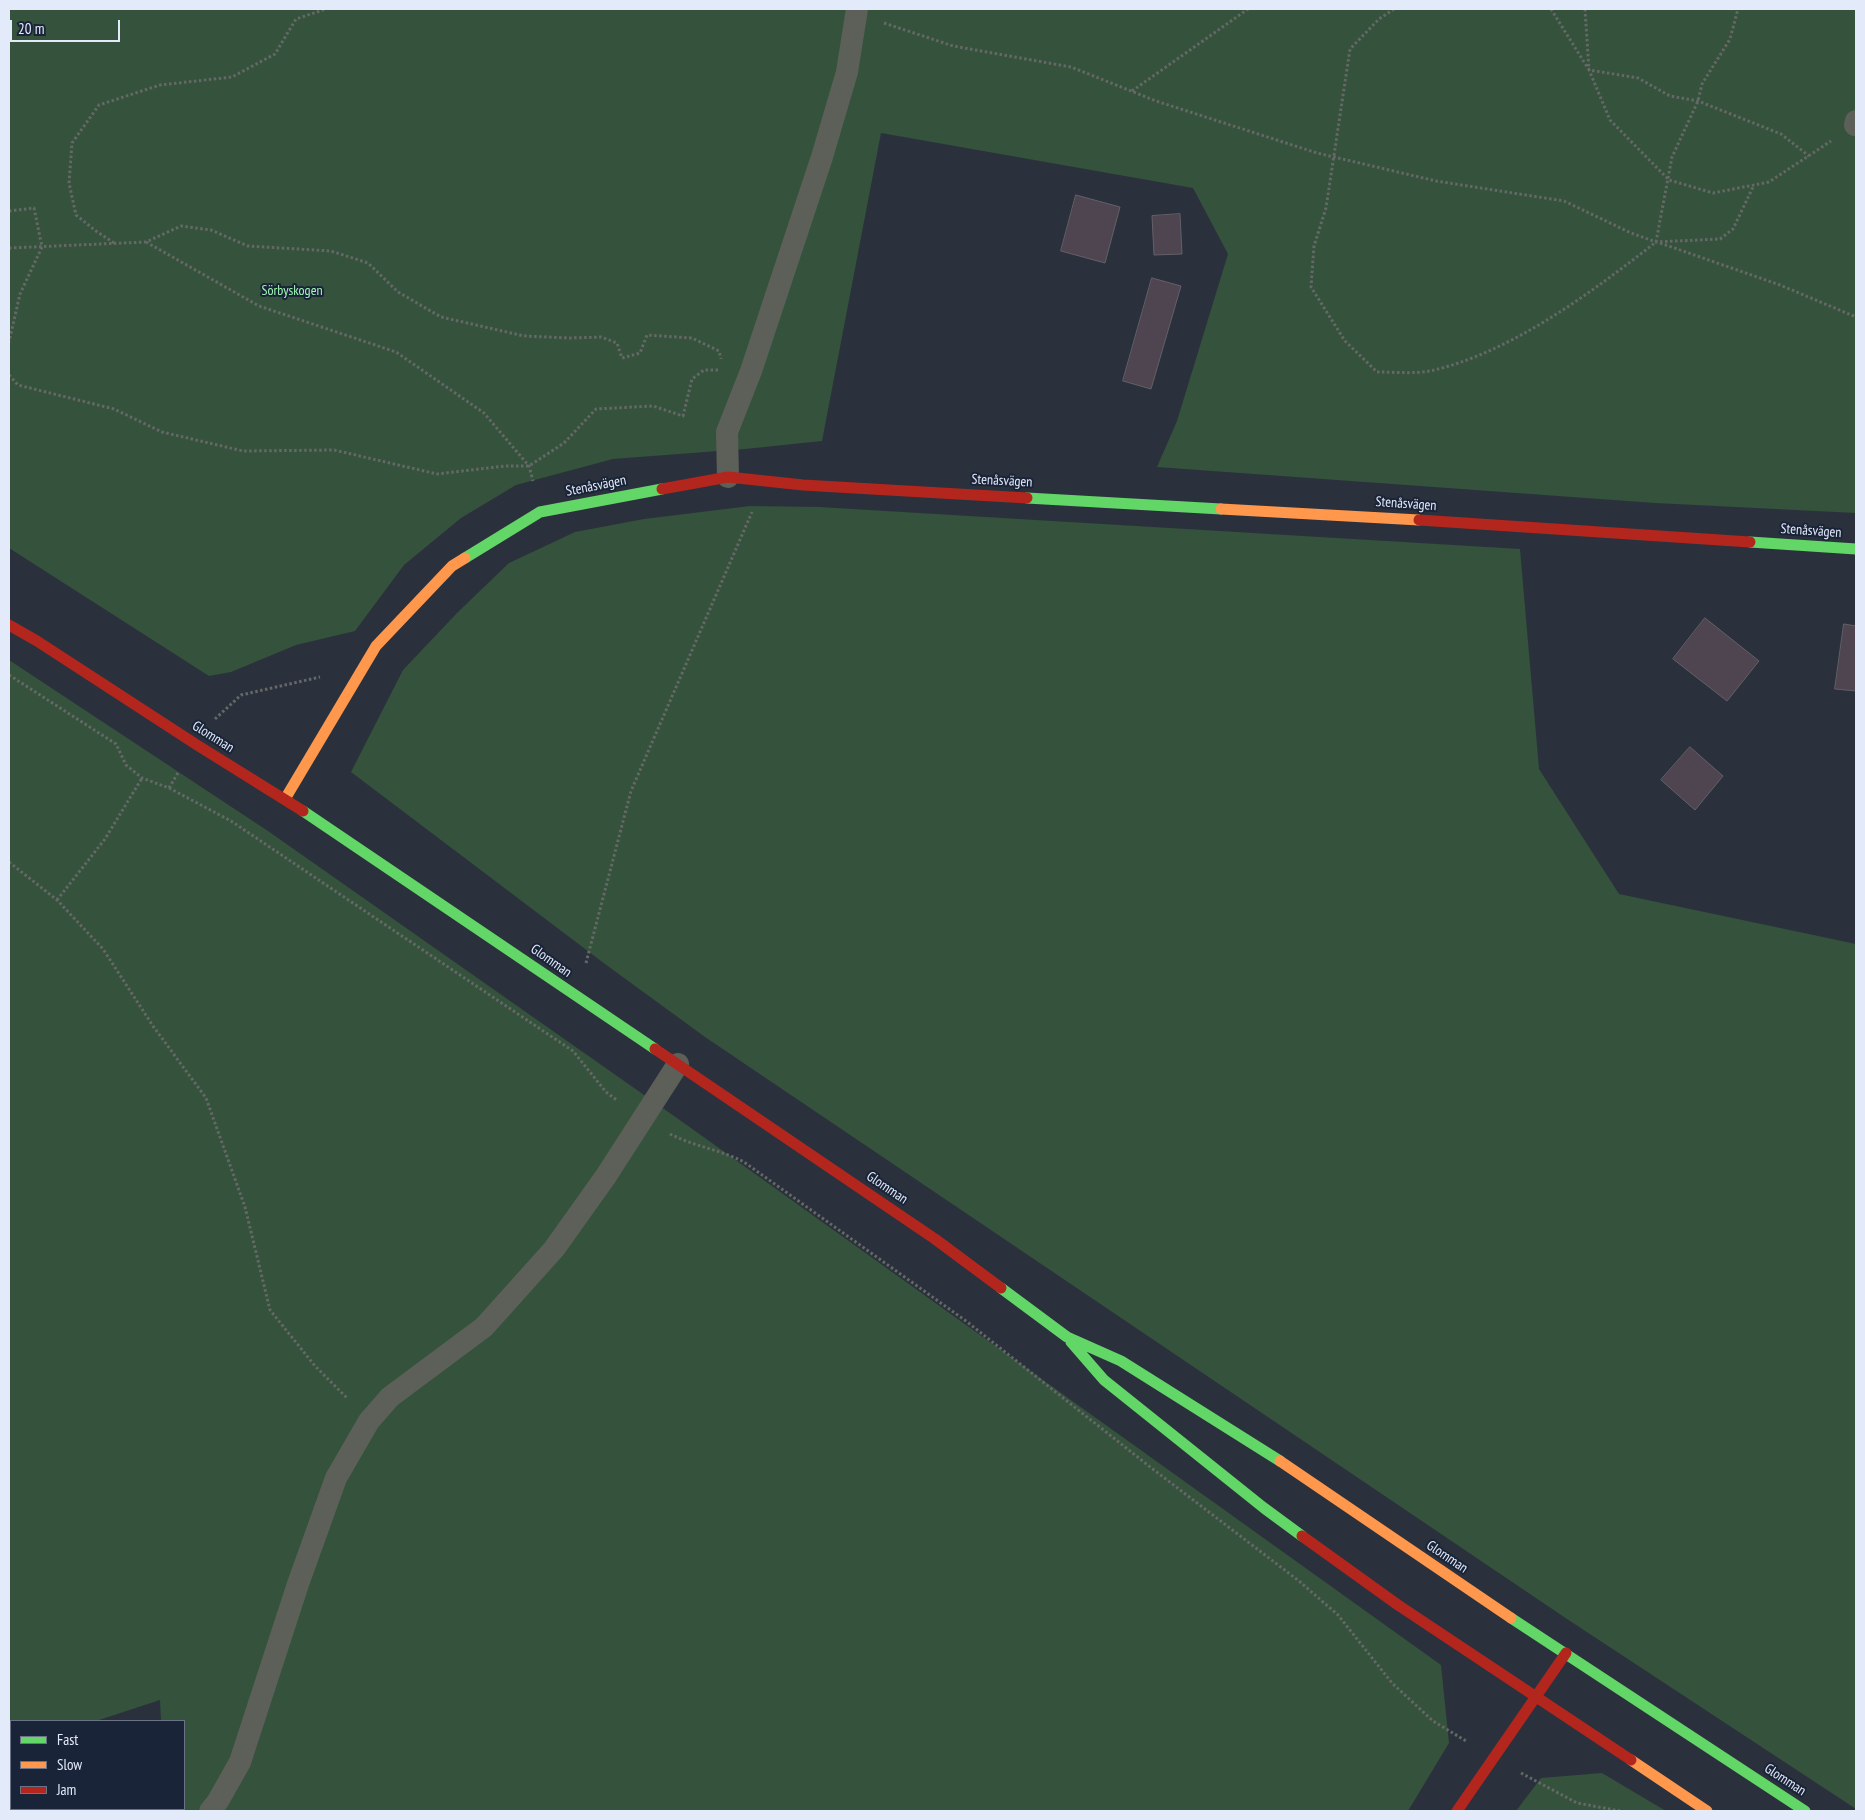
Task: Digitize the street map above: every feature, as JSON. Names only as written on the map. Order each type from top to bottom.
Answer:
[{"type":"main road","name":"Stenåsvägen","points":[[284,799],[376,646],[452,566],[540,512],[616,496],[728,478],[803,485],[1383,518],[1856,550]]},
{"type":"main road","name":"Glomman","points":[[9,625],[284,799],[678,1064],[935,1239],[1067,1337],[1121,1361],[1174,1393],[1306,1479],[1434,1567],[1806,1811]]},
{"type":"main road","name":"Glomman","points":[[1067,1337],[1104,1380],[1264,1508],[1398,1605],[1708,1811]]},
{"type":"main road","points":[[1457,1811],[1566,1653]]},
{"type":"lane","points":[[728,478],[727,432],[751,370],[822,157],[847,72],[856,11]]},
{"type":"lane","points":[[210,1811],[218,1802],[240,1762],[298,1584],[336,1478],[369,1421],[390,1397],[484,1327],[554,1248],[606,1176],[678,1064]]},
{"type":"path","points":[[114,243],[76,214],[69,183],[72,143],[99,105],[160,86],[232,77],[275,54],[296,19],[326,9]]},
{"type":"path","points":[[1132,91],[1248,9]]},
{"type":"path","points":[[1394,9],[1379,19],[1350,49],[1326,208],[1314,246],[1311,286],[1345,341],[1377,372],[1428,371],[1476,357],[1567,308],[1613,276],[1656,242],[1720,239],[1733,229],[1754,185]]},
{"type":"path","points":[[1551,9],[1589,70],[1610,120],[1669,180],[1713,193],[1769,182],[1856,123]]},
{"type":"path","points":[[1585,9],[1589,70]]},
{"type":"path","points":[[1656,242],[1672,157],[1698,100],[1702,84],[1730,39],[1738,9]]},
{"type":"path","points":[[856,11],[953,46],[1071,67],[1175,108],[1316,153],[1436,181],[1564,201],[1631,233],[1780,284],[1856,317]]},
{"type":"path","points":[[1589,70],[1638,78],[1670,96],[1698,100],[1781,134],[1809,156]]},
{"type":"path","points":[[9,211],[34,208],[42,247],[20,294],[9,342]]},
{"type":"path","points":[[9,248],[146,242],[180,226],[211,230],[248,246],[331,251],[368,263],[398,292],[441,317],[524,336],[601,337],[617,343],[622,358],[640,353],[647,335],[692,338],[720,351],[722,361]]},
{"type":"path","points":[[146,242],[259,306],[396,352],[484,414],[530,466],[540,512]]},
{"type":"path","points":[[9,375],[18,385],[114,409],[162,432],[243,451],[334,450],[437,474],[505,466],[530,466],[564,443],[596,409],[653,406],[682,416],[692,379],[704,370],[724,370]]},
{"type":"path","points":[[577,997],[631,791],[766,481]]},
{"type":"path","points":[[169,788],[214,719],[241,695],[304,679],[362,670]]},
{"type":"path","points":[[9,676],[116,744],[126,765],[142,778],[169,788],[231,821],[573,1051],[606,1092],[643,1119],[679,1138],[729,1154],[744,1162],[966,1321],[1154,1470],[1299,1581],[1338,1615],[1392,1684],[1433,1721],[1494,1758],[1577,1803],[1620,1811]]},
{"type":"path","points":[[57,900],[105,839],[142,778]]},
{"type":"path","points":[[9,862],[57,900],[103,950],[153,1026],[206,1098],[245,1207],[270,1310],[315,1366],[369,1421]]},
{"type":"green space","name":"Sörbyskogen","points":[[9,9],[1856,9],[1856,513],[1655,503],[1157,467],[1177,421],[1228,254],[1193,188],[881,133],[822,441],[613,459],[516,485],[461,518],[404,565],[355,631],[296,645],[231,672],[209,676],[9,548]]},
{"type":"green space","points":[[750,506],[819,507],[1520,549],[1539,769],[1619,894],[1856,944],[1856,1809],[1567,1619],[705,1037],[351,772],[403,670],[457,613],[509,563],[575,532],[644,519]]},
{"type":"green space","points":[[9,660],[268,831],[684,1123],[1441,1665],[1449,1743],[1408,1811],[166,1811],[185,1810],[185,1720],[161,1720],[160,1700],[99,1720],[10,1720],[9,1751]]},
{"type":"green space","points":[[1602,1773],[1666,1811],[1516,1811],[1541,1778]]},
{"type":"building","points":[[1076,195],[1120,207],[1105,263],[1061,251]]},
{"type":"building","points":[[1180,214],[1182,254],[1154,255],[1152,216]]},
{"type":"building","points":[[1152,278],[1181,286],[1151,389],[1123,381]]},
{"type":"building","points":[[1705,618],[1759,661],[1727,701],[1673,659]]},
{"type":"building","points":[[1844,624],[1856,626],[1856,691],[1835,689]]},
{"type":"building","points":[[1690,747],[1723,776],[1695,810],[1661,780]]},
{"type":"traffic: fast","points":[[465,558],[540,512],[662,489]]},
{"type":"traffic: fast","points":[[1027,498],[1221,509]]},
{"type":"traffic: fast","points":[[1750,542],[1856,549]]},
{"type":"traffic: fast","points":[[303,811],[655,1049]]},
{"type":"traffic: fast","points":[[1001,1288],[1067,1337],[1121,1361],[1280,1461]]},
{"type":"traffic: fast","points":[[1071,1342],[1104,1380],[1264,1508],[1302,1536]]},
{"type":"traffic: fast","points":[[1511,1618],[1805,1811]]},
{"type":"traffic: slow","points":[[1221,509],[1419,520]]},
{"type":"traffic: slow","points":[[285,799],[376,646],[452,566],[465,558]]},
{"type":"traffic: slow","points":[[1280,1461],[1511,1618]]},
{"type":"traffic: slow","points":[[1631,1760],[1707,1811]]},
{"type":"traffic: jam","points":[[662,489],[728,477],[803,485],[1027,498]]},
{"type":"traffic: jam","points":[[1419,520],[1750,542]]},
{"type":"traffic: jam","points":[[9,625],[303,811]]},
{"type":"traffic: jam","points":[[655,1049],[935,1239],[1001,1288]]},
{"type":"traffic: jam","points":[[1302,1536],[1398,1605],[1631,1760]]},
{"type":"traffic: jam","points":[[1457,1811],[1566,1653]]}]
